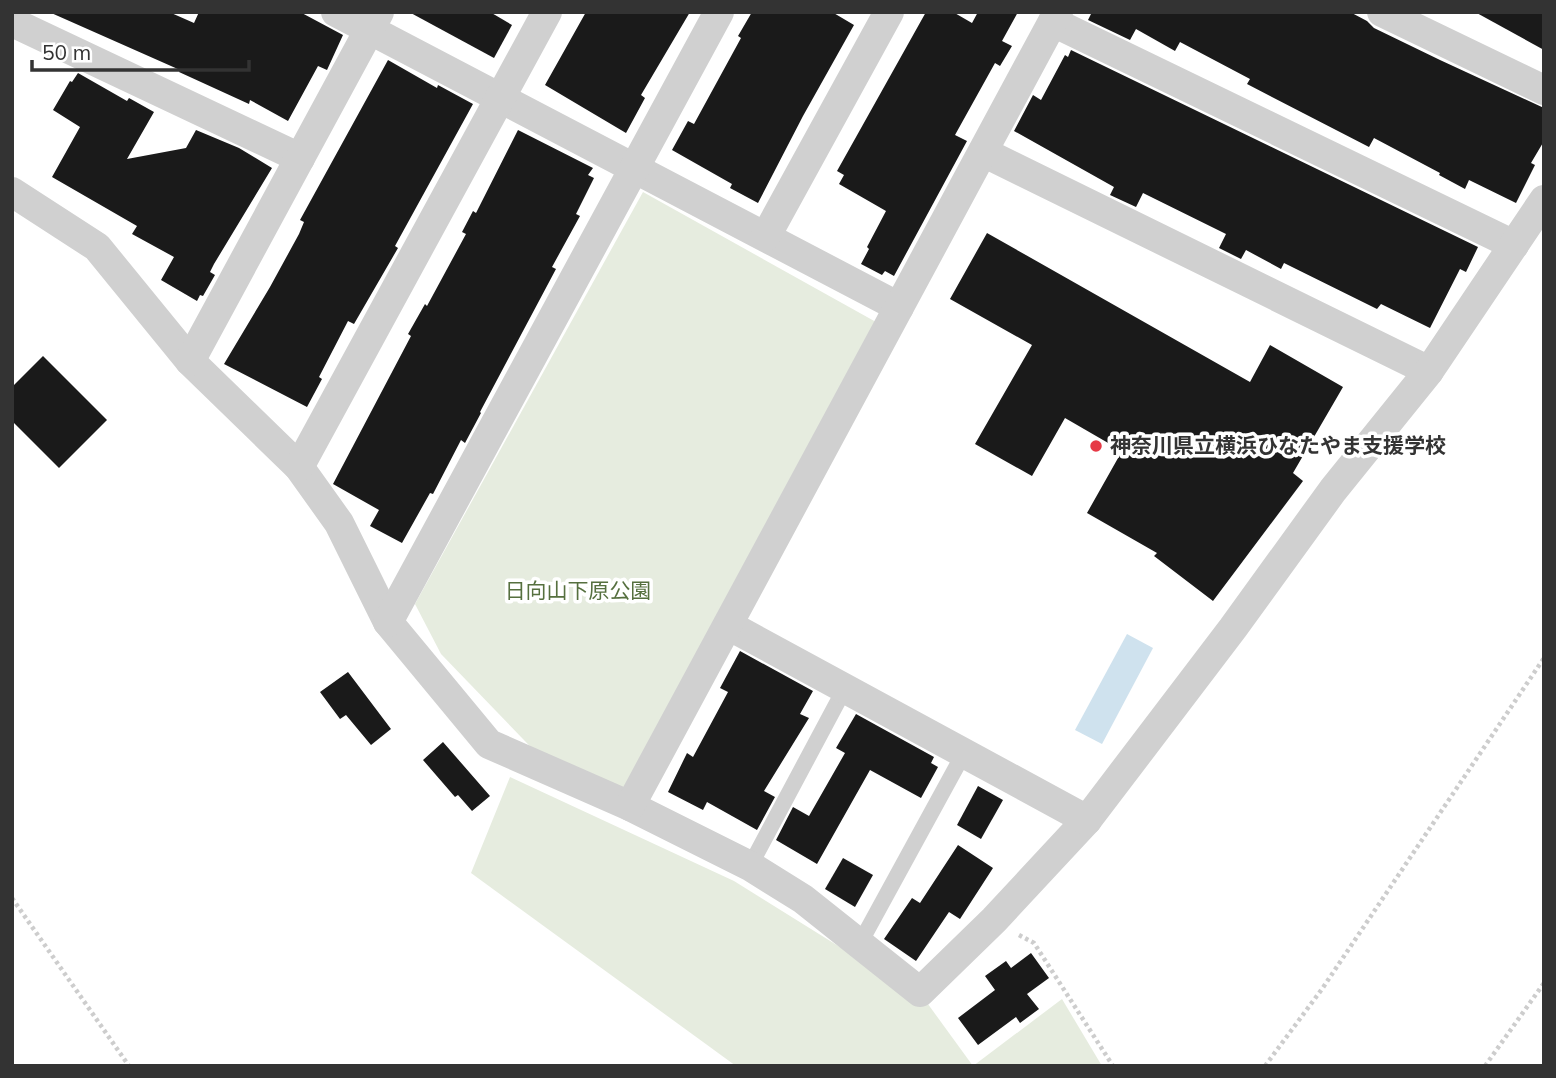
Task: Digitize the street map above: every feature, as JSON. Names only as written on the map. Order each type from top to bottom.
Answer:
[{"type":"street","points":[[336,12],[375,20],[500,97],[899,307]]},
{"type":"street","points":[[299,467],[547,12]]},
{"type":"street","points":[[388,622],[719,12]]},
{"type":"street","points":[[766,236],[889,12]]},
{"type":"street","points":[[1381,12],[1544,90]]},
{"type":"street","points":[[630,806],[1055,17],[1514,245]]},
{"type":"street","points":[[190,361],[375,20]]},
{"type":"street","points":[[12,22],[300,158]]},
{"type":"street","points":[[983,152],[1429,371]]},
{"type":"street","points":[[12,191],[97,247],[190,361],[299,467],[339,523],[388,622],[489,744],[630,806],[750,866],[803,899],[919,992],[994,920],[1087,820],[1233,628],[1333,490],[1429,371],[1544,200]]},
{"type":"street","points":[[728,625],[1087,820]]},
{"type":"lane","points":[[750,866],[845,688]]},
{"type":"lane","points":[[859,945],[964,753]]},
{"type":"path","points":[[1265,1066],[1322,989],[1544,658]]},
{"type":"path","points":[[12,898],[129,1066]]},
{"type":"path","points":[[994,920],[1034,943],[1113,1066]]},
{"type":"path","points":[[1485,1066],[1544,983]]},
{"type":"green space","name":"日向山下原公園","points":[[643,192],[876,322],[630,786],[600,795],[551,768],[441,654],[415,604]]},
{"type":"green space","points":[[510,777],[734,881],[925,1000],[973,1066],[736,1066],[471,873]]},
{"type":"green space","points":[[1062,999],[1102,1066],[973,1066]]},
{"type":"water","points":[[1127,634],[1153,648],[1102,744],[1075,730]]},
{"type":"building","points":[[49,12],[169,12],[194,23],[199,12],[300,12],[343,35],[327,70],[318,66],[288,121],[250,100],[249,104]]},
{"type":"building","points":[[409,12],[490,12],[512,25],[494,58]]},
{"type":"building","points":[[586,12],[690,12],[641,95],[645,98],[626,133],[545,85]]},
{"type":"building","points":[[752,12],[832,12],[854,25],[758,203],[730,188],[732,184],[672,150],[688,121],[694,124],[741,38],[738,36]]},
{"type":"building","points":[[926,12],[953,12],[972,23],[978,12],[1018,12],[1002,41],[1012,46],[1000,66],[995,63],[955,135],[967,141],[894,276],[885,271],[882,275],[861,264],[886,211],[839,184],[844,175],[837,171]]},
{"type":"building","points":[[1092,12],[1350,12],[1374,28],[1544,108],[1544,141],[1531,163],[1535,165],[1516,203],[1469,180],[1465,189],[1374,138],[1369,147],[1247,84],[1250,79],[1180,42],[1175,51],[1136,29],[1130,40],[1088,20]]},
{"type":"building","points":[[1475,12],[1544,12],[1544,50]]},
{"type":"building","points":[[1071,50],[1478,247],[1466,272],[1460,269],[1430,328],[1381,304],[1377,309],[1284,263],[1281,269],[1246,250],[1241,259],[1219,248],[1226,234],[1143,193],[1136,207],[1110,195],[1114,187],[1014,131],[1033,95],[1041,100],[1065,55],[1068,57]]},
{"type":"building","points":[[388,60],[437,88],[438,85],[473,104],[395,246],[398,248],[354,324],[348,321],[307,407],[224,364],[299,234],[304,222],[300,220]]},
{"type":"building","points":[[78,73],[127,101],[129,98],[154,112],[127,159],[186,148],[196,130],[239,148],[272,168],[214,264],[210,272],[215,275],[197,301],[161,280],[174,257],[132,234],[137,226],[52,177],[80,127],[53,110],[70,81],[72,82]]},
{"type":"building","points":[[518,130],[593,168],[588,175],[594,178],[576,214],[580,216],[552,267],[556,269],[481,413],[465,443],[461,440],[433,494],[430,493],[402,543],[370,526],[379,510],[333,484],[411,336],[408,334],[425,304],[427,306],[466,234],[462,232],[473,211],[476,213]]},
{"type":"building","points":[[987,233],[1250,382],[1270,345],[1343,387],[1293,473],[1303,481],[1213,601],[1154,556],[1157,553],[1087,513],[1122,451],[1065,418],[1032,476],[975,444],[1032,345],[950,299]]},
{"type":"building","points":[[43,356],[107,420],[59,468],[12,421],[12,387]]},
{"type":"building","points":[[740,651],[813,691],[800,714],[809,718],[764,791],[775,797],[757,830],[707,802],[703,810],[668,792],[687,753],[693,757],[728,692],[720,688]]},
{"type":"building","points":[[348,672],[391,729],[371,745],[346,715],[340,719],[320,692]]},
{"type":"building","points":[[856,714],[934,757],[931,763],[938,767],[921,798],[870,770],[817,864],[776,840],[793,807],[809,816],[845,753],[836,748]]},
{"type":"building","points":[[443,742],[490,796],[472,811],[458,795],[455,797],[423,760]]},
{"type":"building","points":[[978,786],[1003,800],[981,839],[957,825]]},
{"type":"building","points":[[958,845],[993,868],[960,919],[949,912],[916,961],[884,939],[912,898],[920,903]]},
{"type":"building","points":[[843,858],[873,875],[855,907],[825,889]]},
{"type":"building","points":[[1031,953],[1049,978],[1027,994],[1039,1009],[1020,1023],[1016,1017],[978,1045],[958,1018],[995,990],[985,976],[1006,961],[1011,968]]},
{"type":"place","name":"神奈川県立横浜ひなたやま支援学校","points":[[1096,446]]}]
